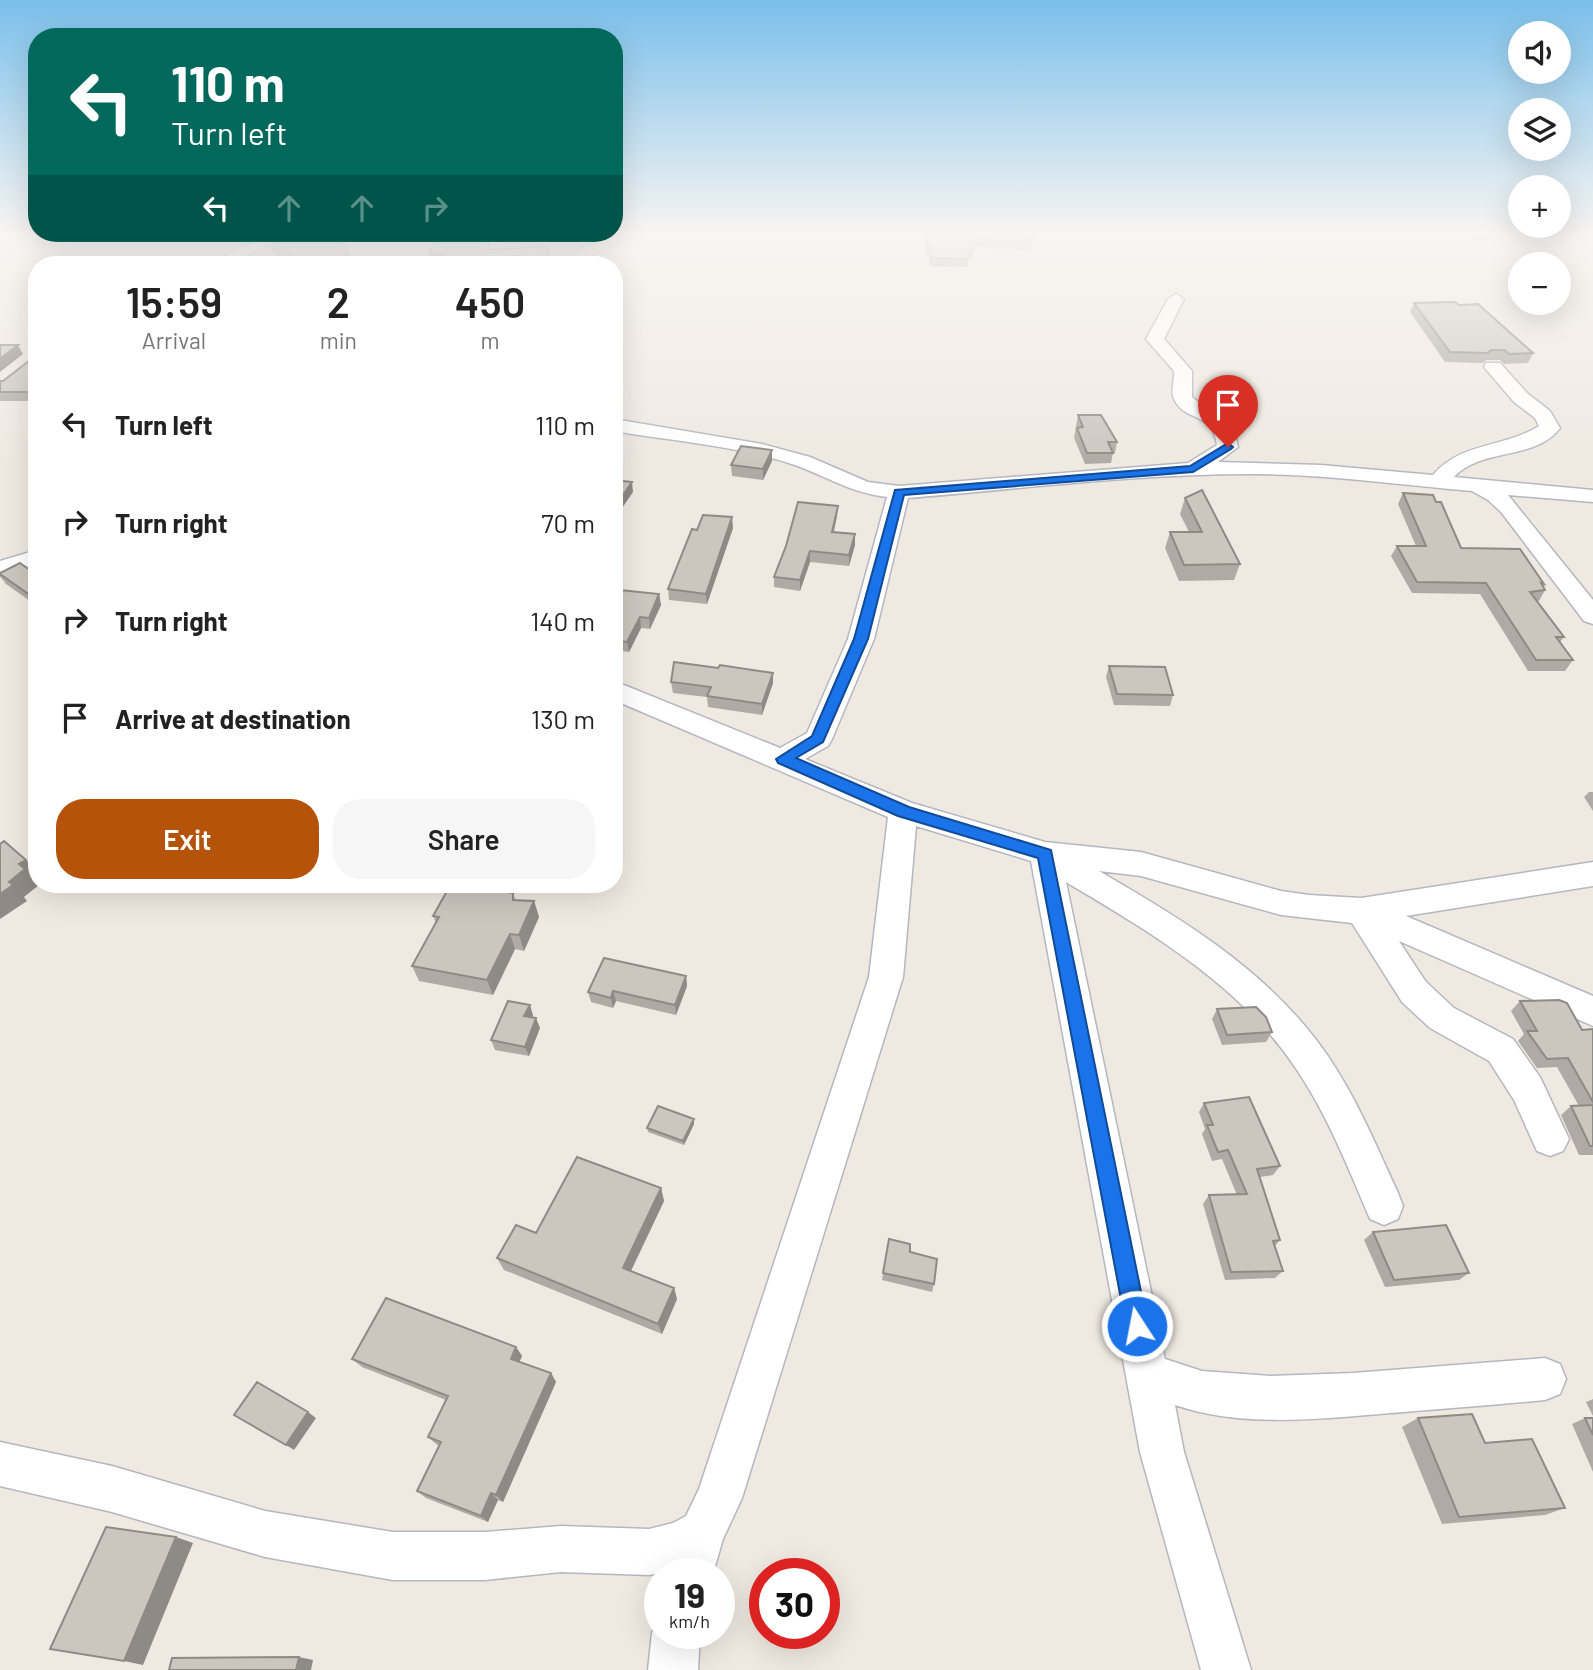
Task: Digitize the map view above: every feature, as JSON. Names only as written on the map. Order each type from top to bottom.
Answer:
[{"type":"street","points":[[1170,310],[1155,339],[1157,346],[1177,360],[1183,372],[1182,396],[1218,421],[1227,435],[1228,447],[1193,469]]},
{"type":"street","points":[[1437,483],[1461,458],[1539,437],[1550,428],[1543,415],[1521,398],[1493,367]]},
{"type":"street","points":[[623,427],[762,450],[803,461],[864,488],[899,492],[1193,469],[1309,470],[1593,496]]},
{"type":"street","points":[[1480,487],[1509,506],[1593,616]]},
{"type":"street","points":[[783,759],[818,739],[861,639],[899,492]]},
{"type":"street","points":[[0,569],[28,560]]},
{"type":"street","points":[[623,694],[904,811],[1045,854],[1141,864],[1281,903],[1309,908],[1362,911],[1593,874]]},
{"type":"street","points":[[0,1464],[112,1489],[265,1534],[393,1556],[485,1556],[561,1549],[649,1552],[681,1545],[695,1553],[719,1498],[886,977],[904,811]]},
{"type":"street","points":[[1045,854],[1208,956],[1259,999],[1306,1053],[1343,1115],[1384,1206]]},
{"type":"street","points":[[1045,854],[1162,1452],[1226,1670]]},
{"type":"street","points":[[1362,911],[1593,1011]]},
{"type":"street","points":[[1362,911],[1414,992],[1442,1018],[1501,1050],[1527,1089],[1550,1139]]},
{"type":"street","points":[[1146,1374],[1202,1394],[1271,1398],[1353,1395],[1545,1379]]},
{"type":"street","points":[[673,1670],[675,1649]]},
{"type":"building","points":[[1419,310],[1485,310],[1533,353],[1509,354],[1505,350],[1491,350],[1488,353],[1450,352]]},
{"type":"building","points":[[0,345],[18,345],[0,359]]},
{"type":"building","points":[[28,362],[28,392],[0,392],[0,381]]},
{"type":"building","points":[[1078,415],[1101,415],[1117,442],[1108,442],[1113,453],[1087,453],[1077,428],[1083,427]]},
{"type":"building","points":[[741,446],[772,450],[763,469],[731,465]]},
{"type":"building","points":[[623,481],[632,482],[623,495]]},
{"type":"building","points":[[1202,490],[1240,564],[1184,565],[1170,532],[1202,532],[1185,498]]},
{"type":"building","points":[[1403,493],[1433,495],[1436,502],[1441,502],[1461,548],[1520,549],[1544,584],[1541,583],[1545,590],[1530,592],[1564,637],[1556,637],[1573,660],[1536,660],[1486,583],[1417,582],[1397,546],[1426,546]]},
{"type":"building","points":[[798,502],[838,506],[832,532],[855,534],[849,555],[810,551],[800,580],[774,577],[786,546]]},
{"type":"building","points":[[703,515],[732,517],[706,594],[668,589],[692,529],[697,530]]},
{"type":"building","points":[[20,563],[28,569],[28,594],[0,574]]},
{"type":"building","points":[[623,590],[659,594],[649,618],[640,617],[627,642],[623,641]]},
{"type":"building","points":[[674,662],[773,673],[762,704],[707,696],[711,687],[671,682]]},
{"type":"building","points":[[1109,666],[1165,667],[1173,695],[1117,694]]},
{"type":"building","points":[[4,841],[26,860],[19,864],[25,869],[9,882],[13,885],[0,894],[0,844]]},
{"type":"building","points":[[446,893],[513,893],[513,900],[534,901],[519,935],[510,934],[487,980],[412,966],[439,917],[433,916]]},
{"type":"building","points":[[604,958],[686,976],[675,1005],[613,991],[611,998],[588,992]]},
{"type":"building","points":[[1559,1000],[1567,1003],[1582,1030],[1593,1029],[1593,1102],[1568,1058],[1547,1059],[1527,1031],[1537,1031],[1520,1001]]},
{"type":"building","points":[[508,1001],[530,1005],[524,1016],[536,1018],[525,1047],[491,1040]]},
{"type":"building","points":[[1256,1007],[1266,1017],[1272,1032],[1227,1035],[1217,1009]]},
{"type":"building","points":[[1249,1097],[1280,1166],[1257,1169],[1280,1240],[1273,1241],[1283,1271],[1231,1272],[1209,1195],[1247,1194],[1228,1150],[1218,1152],[1207,1125],[1213,1125],[1204,1103]]},
{"type":"building","points":[[1593,1105],[1593,1146],[1590,1146],[1571,1106]]},
{"type":"building","points":[[658,1106],[694,1119],[683,1141],[647,1128]]},
{"type":"building","points":[[577,1157],[661,1188],[623,1268],[674,1288],[658,1324],[497,1258],[516,1225],[536,1233]]},
{"type":"building","points":[[1446,1225],[1469,1273],[1394,1280],[1373,1232]]},
{"type":"building","points":[[889,1239],[910,1244],[910,1252],[937,1259],[934,1284],[883,1273]]},
{"type":"building","points":[[386,1298],[516,1347],[511,1359],[551,1373],[496,1495],[491,1493],[481,1516],[417,1491],[441,1442],[428,1437],[448,1396],[352,1359]]},
{"type":"building","points":[[257,1382],[308,1412],[286,1445],[234,1415]]},
{"type":"building","points":[[1472,1414],[1485,1443],[1532,1439],[1565,1508],[1459,1517],[1418,1418]]},
{"type":"building","points":[[1585,1418],[1593,1418],[1593,1435]]},
{"type":"building","points":[[106,1527],[176,1537],[124,1661],[50,1649]]},
{"type":"building","points":[[299,1657],[296,1670],[169,1670],[172,1658]]},
{"type":"route","points":[[1137,1326],[1045,854],[904,811],[783,759],[818,739],[861,639],[899,492],[1193,469],[1228,447]]}]
